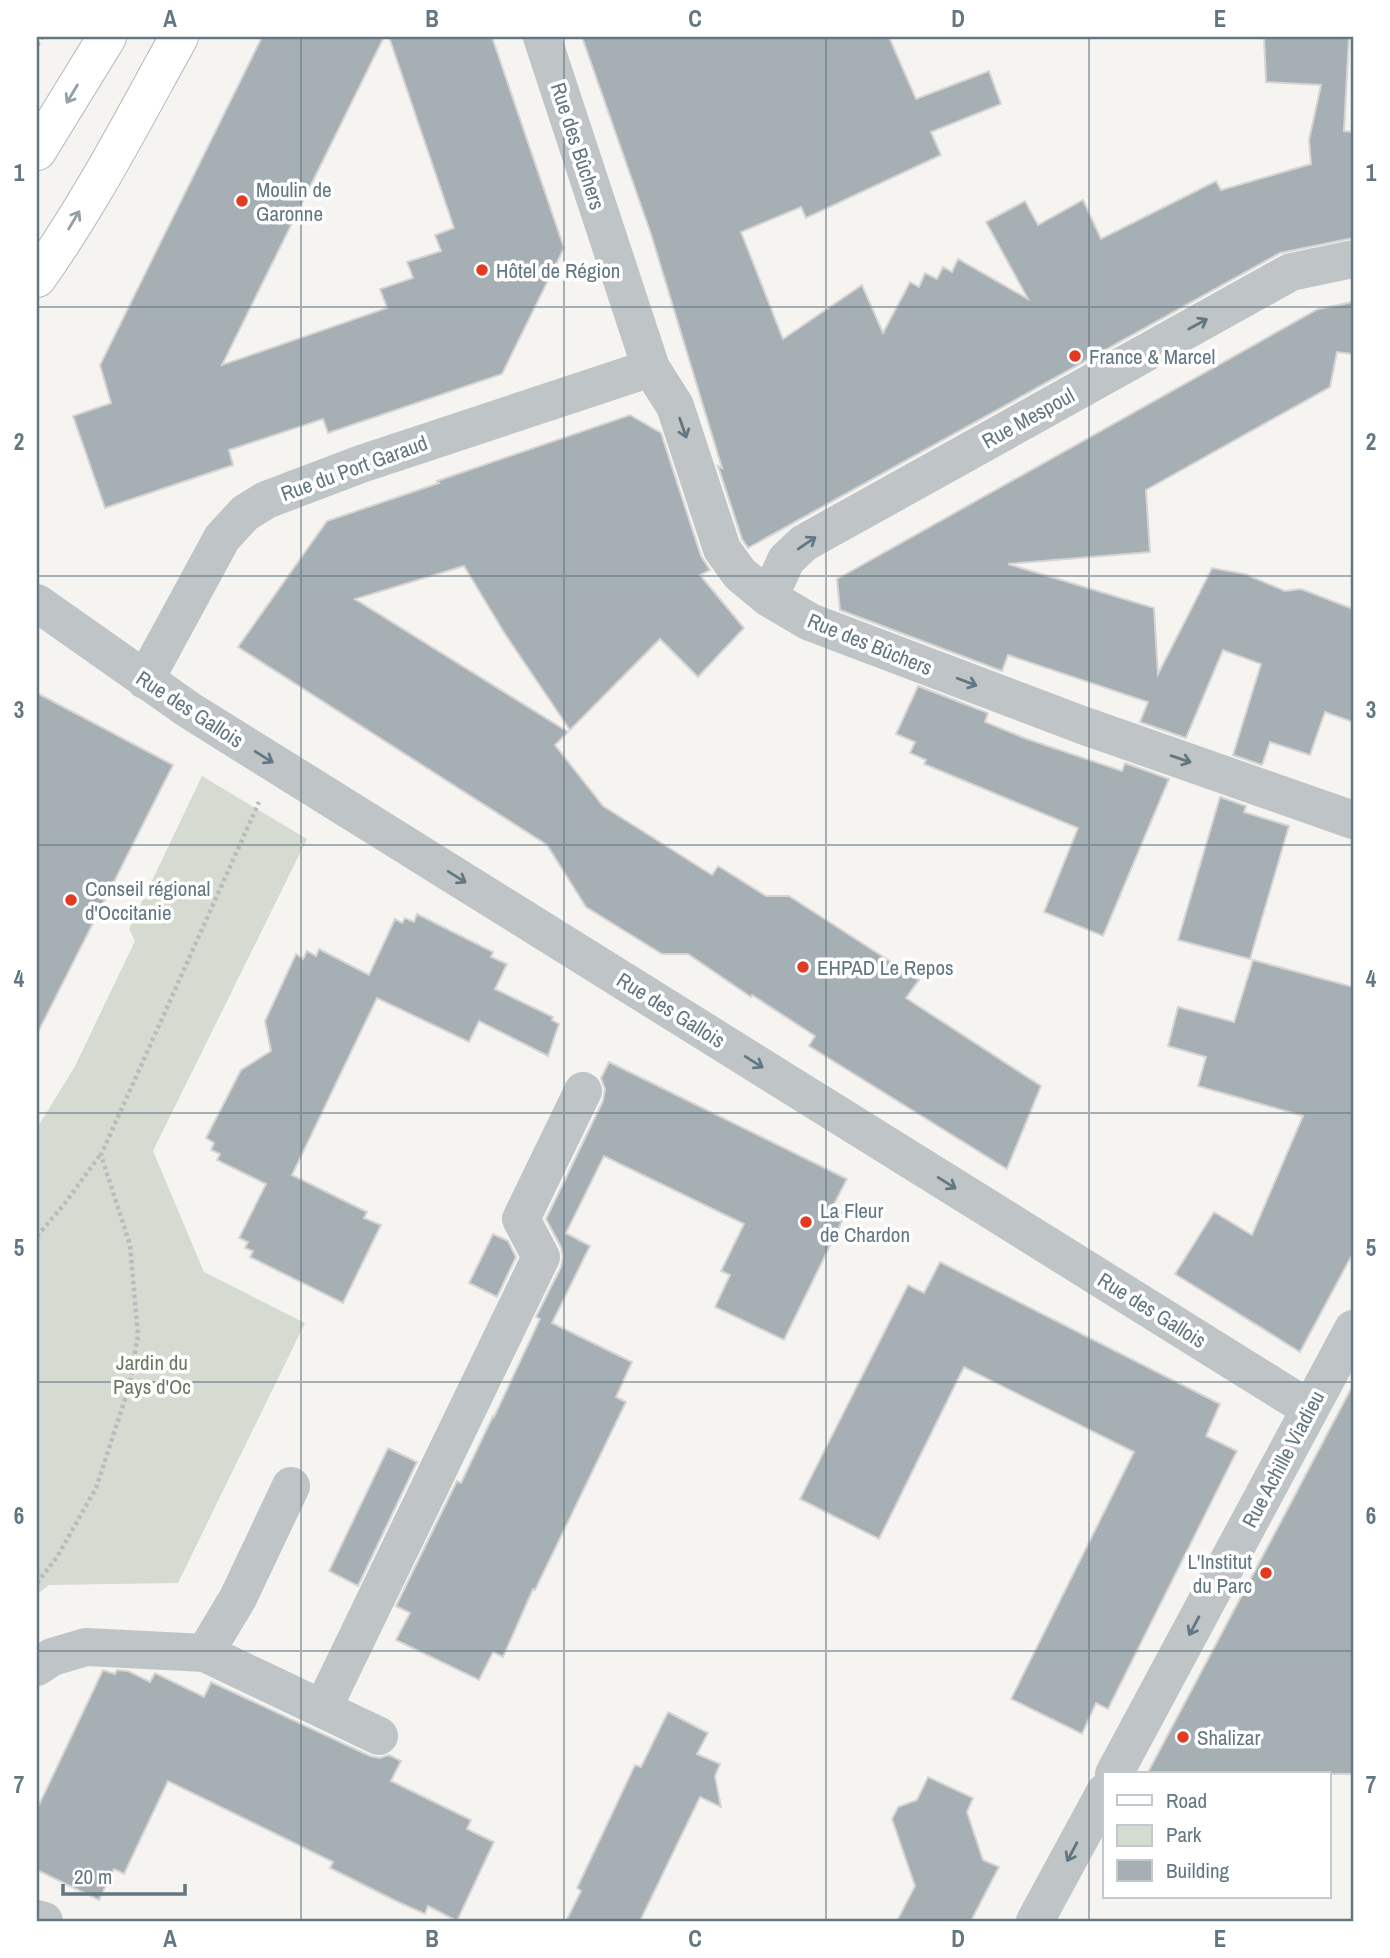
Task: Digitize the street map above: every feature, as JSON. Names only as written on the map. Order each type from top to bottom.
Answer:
[{"type":"main road","points":[[37,151],[107,37]]},
{"type":"main road","points":[[37,278],[120,144],[179,37]]},
{"type":"street","name":"Rue des Bûchers","points":[[542,37],[651,369],[675,406],[722,549],[740,574],[769,598],[810,622],[1082,725],[1353,820]]},
{"type":"street","name":"Rue Mespoul","points":[[769,598],[786,560],[804,544],[1291,272],[1353,258]]},
{"type":"street","name":"Rue du Port Garaud","points":[[145,680],[222,538],[245,513],[266,500],[361,464],[651,369]]},
{"type":"street","name":"Rue des Gallois","points":[[37,603],[200,717],[1310,1409]]},
{"type":"street","points":[[323,1709],[541,1257],[521,1219],[583,1091]]},
{"type":"street","name":"Rue Achille Viadieu","points":[[1115,1772],[1353,1329]]},
{"type":"street","points":[[205,1653],[238,1598],[291,1486]]},
{"type":"street","points":[[37,1667],[52,1657],[86,1647],[205,1653],[379,1736]]},
{"type":"street","points":[[1035,1921],[1103,1796]]},
{"type":"street","points":[[37,1919],[44,1921]]},
{"type":"path","points":[[37,45],[42,37]]},
{"type":"path","points":[[37,1236],[101,1154],[260,799]]},
{"type":"path","points":[[37,1583],[57,1557],[96,1488],[129,1387],[138,1335],[130,1245],[101,1154]]},
{"type":"green space","name":"Jardin du Pays d'Oc","points":[[202,776],[307,839],[153,1151],[204,1272],[305,1323],[178,1583],[49,1585],[37,1594],[37,1128],[74,1068],[135,941],[129,929]]},
{"type":"building","points":[[262,37],[384,37],[222,365],[387,308],[380,289],[413,278],[407,262],[441,251],[435,235],[454,228],[389,37],[492,37],[564,248],[502,374],[328,433],[323,419],[229,450],[233,465],[105,508],[73,416],[111,403],[100,365]]},
{"type":"building","points":[[582,37],[889,37],[916,99],[989,71],[1001,104],[931,132],[941,155],[806,218],[801,207],[741,232],[783,339],[862,285],[883,333],[910,282],[919,287],[925,273],[937,279],[943,267],[952,272],[958,259],[1028,299],[986,222],[1025,201],[1038,225],[1083,200],[1101,239],[1216,181],[1221,190],[1311,164],[1309,140],[1321,85],[1266,82],[1264,37],[1349,37],[1344,131],[1353,132],[1353,238],[1280,253],[748,548],[742,539],[718,466],[722,468],[651,234]]},
{"type":"building","points":[[1353,302],[1353,354],[1337,352],[1330,387],[1146,490],[1150,552],[1008,564],[1154,608],[1158,674],[1212,568],[1245,574],[1285,591],[1301,589],[1353,609],[1353,722],[1325,712],[1310,755],[1270,742],[1262,765],[1233,755],[1261,664],[1223,650],[1186,738],[1140,722],[1148,702],[1008,655],[1002,671],[840,610],[837,579],[1318,309]]},
{"type":"building","points":[[630,415],[661,433],[701,556],[710,570],[700,575],[744,628],[698,677],[660,639],[570,730],[505,634],[464,566],[355,599],[568,732],[555,745],[603,806],[712,875],[718,866],[766,896],[789,896],[919,980],[906,998],[1041,1086],[1007,1169],[809,1046],[815,1036],[688,954],[662,954],[586,907],[547,845],[238,647],[327,521]]},
{"type":"building","points":[[918,686],[988,713],[985,722],[1027,739],[1122,771],[1125,763],[1169,779],[1103,936],[1044,912],[1078,828],[924,764],[926,760],[910,753],[915,742],[896,734]]},
{"type":"building","name":"Conseil régional d'Occitanie","points":[[37,693],[173,765],[37,1034]]},
{"type":"building","points":[[1220,797],[1246,806],[1244,812],[1289,826],[1250,959],[1178,940]]},
{"type":"building","points":[[417,914],[493,952],[491,957],[507,964],[495,989],[553,1017],[552,1020],[559,1024],[548,1056],[479,1021],[469,1042],[377,998],[292,1175],[367,1212],[364,1218],[381,1225],[343,1303],[250,1257],[253,1251],[245,1248],[248,1242],[239,1238],[266,1184],[217,1160],[220,1154],[211,1150],[214,1143],[206,1138],[241,1070],[271,1051],[265,1021],[296,954],[303,959],[307,951],[316,956],[319,949],[369,975],[395,919],[402,923],[405,918],[414,922]]},
{"type":"building","points":[[1253,960],[1353,987],[1353,1253],[1300,1352],[1175,1274],[1214,1212],[1252,1235],[1303,1116],[1198,1086],[1206,1057],[1168,1046],[1178,1007],[1234,1022]]},
{"type":"building","points":[[609,1062],[847,1179],[832,1208],[845,1215],[784,1340],[715,1307],[730,1275],[721,1271],[744,1224],[604,1156],[566,1233],[590,1246],[552,1323],[632,1362],[616,1397],[626,1402],[535,1590],[533,1589],[503,1657],[493,1652],[479,1680],[396,1640],[410,1613],[396,1606],[457,1481],[461,1483],[494,1417],[540,1319],[536,1317],[561,1267],[561,1247],[546,1219],[603,1101],[605,1089],[601,1078]]},
{"type":"building","points":[[493,1234],[508,1241],[516,1257],[497,1297],[469,1283]]},
{"type":"building","points":[[940,1262],[1220,1404],[1206,1436],[1237,1451],[1108,1709],[1096,1703],[1082,1734],[1011,1699],[1134,1452],[964,1367],[879,1539],[800,1499],[908,1285],[924,1293]]},
{"type":"building","points":[[1353,1385],[1353,1774],[1148,1772]]},
{"type":"building","points":[[388,1448],[417,1462],[358,1586],[329,1571]]},
{"type":"building","points":[[103,1670],[115,1674],[117,1670],[128,1671],[150,1682],[155,1673],[204,1697],[211,1682],[370,1756],[380,1758],[389,1755],[401,1761],[391,1781],[471,1820],[467,1829],[494,1842],[457,1921],[428,1906],[425,1914],[394,1900],[330,1868],[333,1862],[168,1781],[124,1874],[114,1869],[99,1900],[37,1870],[37,1809]]},
{"type":"building","points":[[668,1712],[708,1733],[697,1754],[720,1764],[715,1776],[721,1807],[700,1797],[640,1921],[566,1921],[581,1891],[577,1888],[635,1765],[641,1767]]},
{"type":"building","points":[[928,1777],[973,1798],[967,1812],[983,1860],[999,1867],[971,1921],[897,1921],[915,1886],[892,1819],[898,1807],[917,1800]]},
{"type":"place","name":"Moulin de Garonne","points":[[242,201]]},
{"type":"place","name":"Hôtel de Région","points":[[482,270]]},
{"type":"place","name":"France & Marcel","points":[[1075,356]]},
{"type":"place","name":"Conseil régional d'Occitanie","points":[[71,900]]},
{"type":"place","name":"EHPAD Le Repos","points":[[803,967]]},
{"type":"place","name":"La Fleur de Chardon","points":[[806,1222]]},
{"type":"place","name":"L'Institut du Parc","points":[[1266,1573]]},
{"type":"place","name":"Shalizar","points":[[1183,1737]]}]
